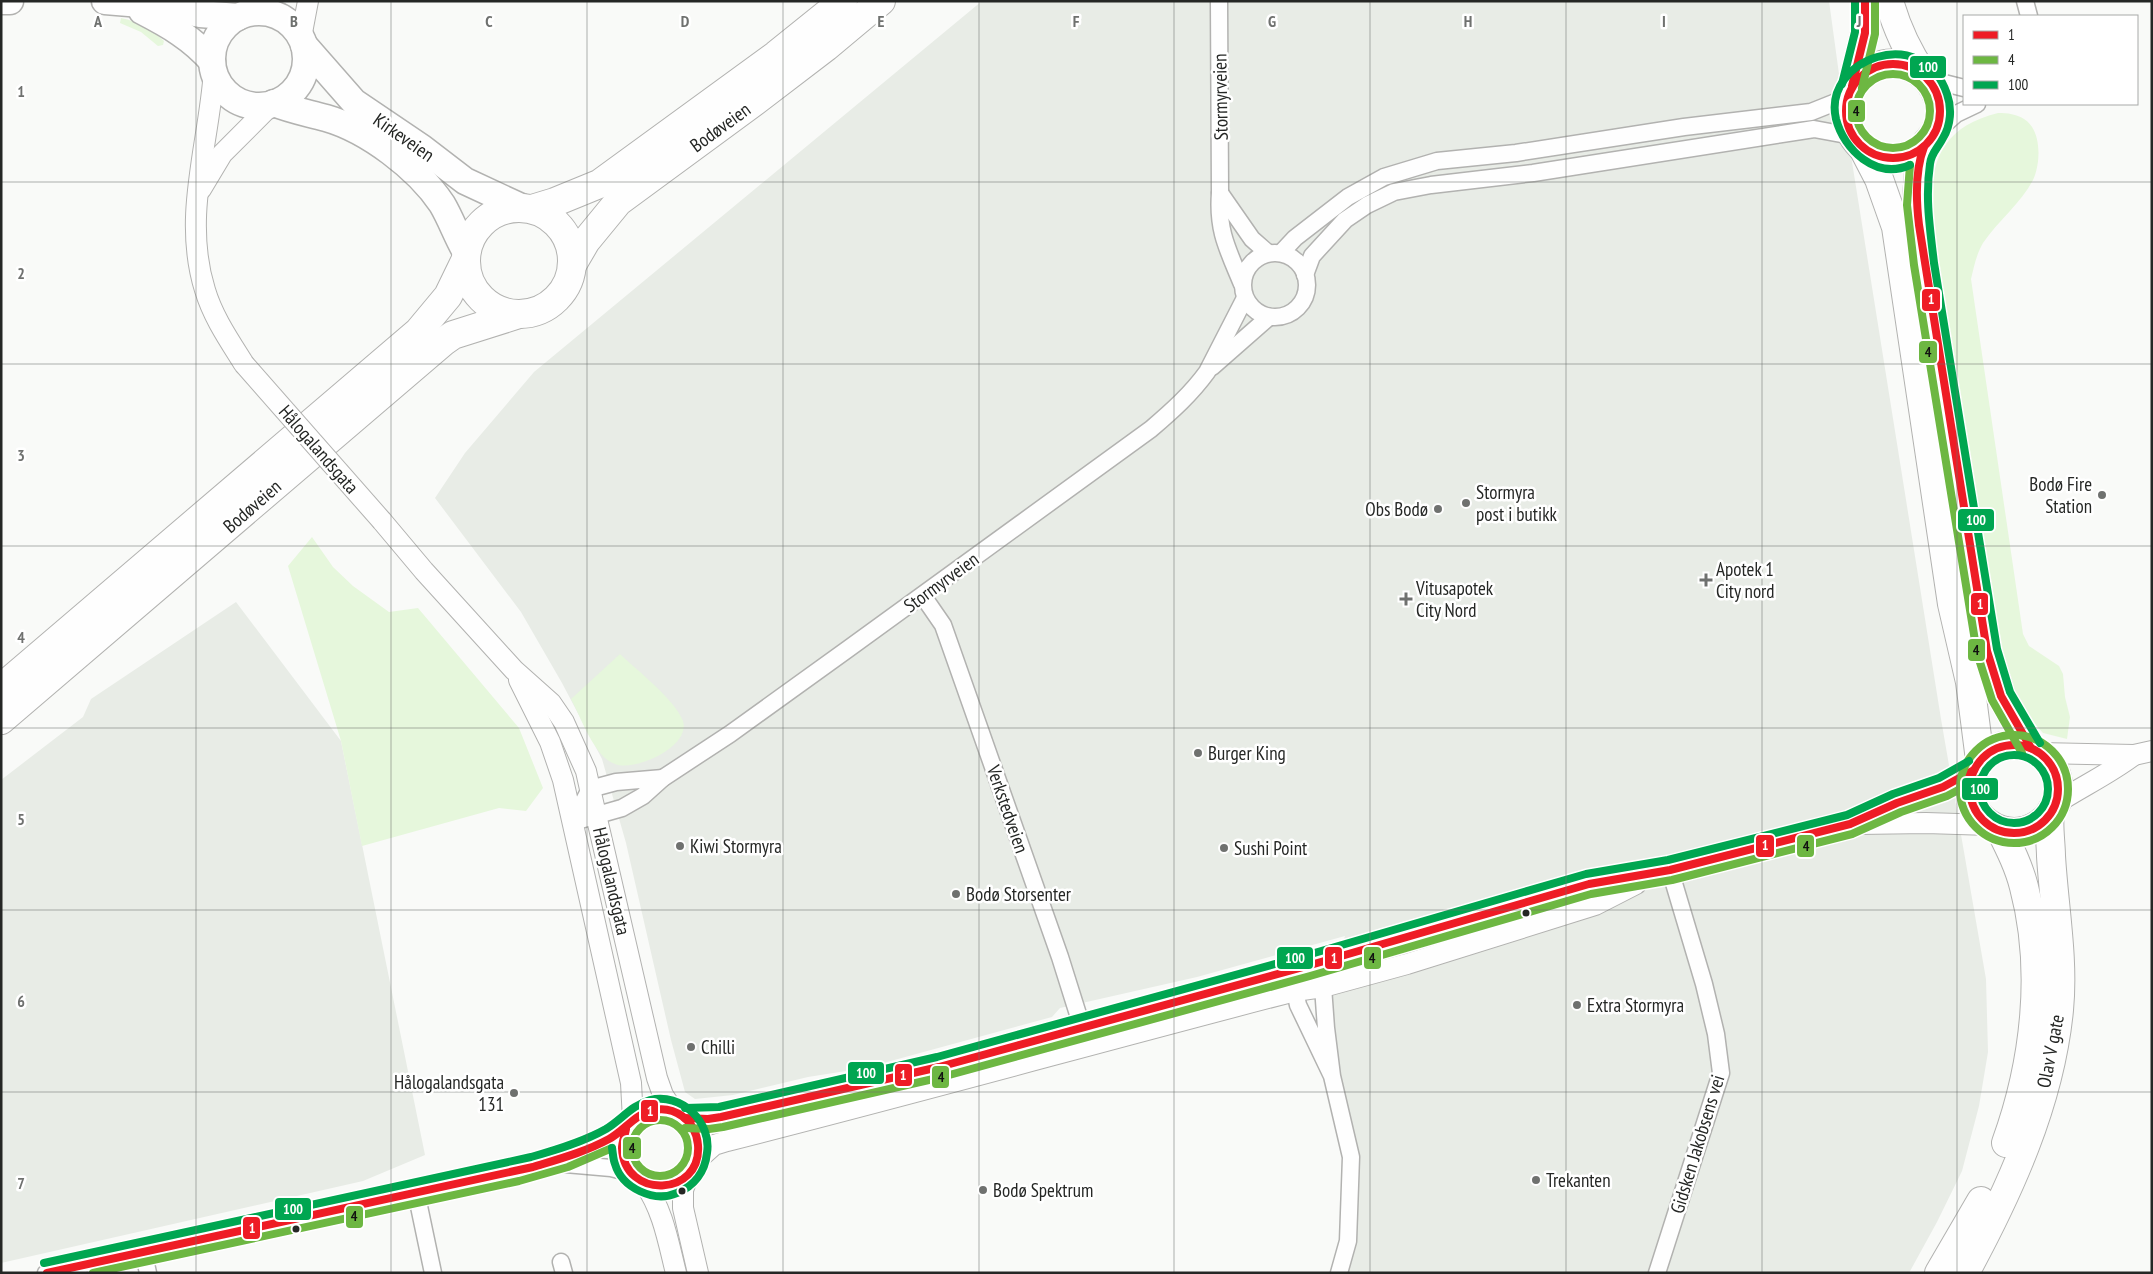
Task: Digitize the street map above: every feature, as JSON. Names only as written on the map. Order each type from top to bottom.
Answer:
[{"type":"highway","name":"Bodøveien","points":[[1,688],[418,332],[448,296],[476,229],[488,217],[502,210],[526,208],[555,202],[599,184],[776,55],[843,1]]},
{"type":"highway","name":"Bodøveien","points":[[1,720],[443,342],[453,335],[516,314],[539,311],[549,305],[565,288],[572,265],[586,241],[618,202],[758,99],[881,1]]},
{"type":"highway","name":"Olav V gate","points":[[1865,1],[1865,33],[1845,111],[1846,124],[1879,179],[1896,227],[1952,604],[1970,682],[1977,765],[1970,790],[1972,800],[1982,818],[1995,828],[2015,858],[2024,886],[2030,916],[2035,966],[2034,1010],[2029,1060],[2012,1125],[1995,1171],[1976,1212],[1938,1273]]},
{"type":"highway","name":"Olav V gate","points":[[1889,1],[1894,20],[1906,49],[1937,95],[1940,104],[1939,123],[1930,140],[1918,196],[1924,264],[1987,651],[2001,696],[2036,750],[2049,762],[2055,773],[2058,785],[2053,809],[2052,871],[2061,972],[2059,1011],[2050,1063],[2027,1139],[2004,1194],[1965,1273]]},
{"type":"highway","points":[[1849,92],[1868,70],[1885,64],[1903,64],[1925,77]]},
{"type":"highway","points":[[1858,143],[1884,158],[1895,159],[1915,153],[1930,140]]},
{"type":"highway","name":"Bodøveien","points":[[526,208],[551,218],[565,234],[572,253],[572,265]]},
{"type":"highway","name":"Bodøveien","points":[[465,257],[469,280],[479,297],[495,309],[516,314]]},
{"type":"highway","points":[[1977,765],[1992,750],[2008,745],[2036,750]]},
{"type":"highway","points":[[1995,828],[2015,833],[2028,830],[2041,824],[2053,809]]},
{"type":"main road","points":[[1,1],[10,1]]},
{"type":"main road","name":"Kirkeveien","points":[[105,1],[153,4],[200,14],[250,10],[277,15],[289,23],[354,102],[414,142],[465,181],[526,208]]},
{"type":"main road","name":"Kirkeveien","points":[[130,4],[176,29],[198,45],[213,66],[223,88],[235,99],[250,104],[273,103],[295,111],[327,118],[370,138],[414,171],[442,204],[465,257]]},
{"type":"main road","points":[[213,66],[213,51],[219,35],[230,22],[250,10]]},
{"type":"main road","points":[[273,103],[286,97],[299,83],[305,68],[302,41]]},
{"type":"street","points":[[302,41],[308,1]]},
{"type":"street","name":"Stormyrveien","points":[[1207,372],[1243,291],[1220,229],[1218,212],[1220,193],[1219,1]]},
{"type":"street","points":[[2025,1],[2029,15]]},
{"type":"street","name":"Hålogalandsgata","points":[[213,66],[212,104],[202,156],[195,214],[198,266],[205,291],[227,337],[244,364],[424,571],[514,670],[551,704],[564,722],[586,771],[657,1078],[663,1095],[696,1133],[698,1152],[683,1190],[683,1208],[698,1273]]},
{"type":"street","points":[[1925,77],[1963,88]]},
{"type":"street","points":[[1220,193],[1252,239],[1275,253],[1292,257],[1300,265],[1305,275],[1307,290],[1301,304],[1287,315],[1268,317],[1258,314],[1250,307],[1243,291],[1244,273],[1250,264],[1258,257],[1275,253],[1348,197],[1384,177],[1437,161],[1516,153],[1684,127],[1811,112],[1849,92]]},
{"type":"street","name":"Hålogalandsgata","points":[[198,195],[222,154],[273,103]]},
{"type":"street","points":[[1930,140],[1956,114],[1975,105]]},
{"type":"street","points":[[1305,275],[1312,256],[1345,220],[1367,205],[1394,192],[1431,185],[1533,173],[1814,129],[1858,143]]},
{"type":"street","name":"Stormyrveien","points":[[573,822],[622,808],[643,796],[663,778],[738,728],[924,596],[1151,428],[1178,406],[1207,372],[1268,317]]},
{"type":"street","name":"Verkstedveien","points":[[924,596],[943,625],[1060,957],[1082,1027]]},
{"type":"street","name":"Hålogalandsgata","points":[[514,670],[550,742],[563,780],[573,822],[631,1083],[630,1124],[623,1137],[622,1156],[655,1198],[663,1218],[676,1273]]},
{"type":"street","points":[[2036,750],[2143,753]]},
{"type":"street","points":[[2053,809],[2143,753]]},
{"type":"street","points":[[46,1273],[143,1250],[276,1224],[549,1162],[610,1138],[648,1111],[666,1109],[679,1115],[708,1119],[765,1108],[939,1067],[1307,966],[1589,884],[1670,870],[1850,824],[1897,803],[1943,788],[1977,765]]},
{"type":"street","name":"Stormyrveien","points":[[590,788],[616,782],[663,778]]},
{"type":"street","points":[[573,822],[590,788]]},
{"type":"street","points":[[1850,824],[1926,823],[1995,828]]},
{"type":"street","points":[[549,1162],[611,1168],[663,1186],[682,1180],[714,1145],[1295,991],[1324,987],[1407,964],[1595,905],[1670,870]]},
{"type":"street","name":"Gidsken Jakobsens vei","points":[[1657,1273],[1721,1073],[1716,1034],[1704,984],[1670,870]]},
{"type":"street","points":[[1307,966],[1324,987],[1332,1076],[1351,1157],[1348,1241],[1339,1273]]},
{"type":"street","points":[[1307,966],[1295,991],[1298,1005],[1332,1076]]},
{"type":"street","points":[[416,1192],[433,1273]]},
{"type":"street","points":[[143,1250],[148,1273]]},
{"type":"shaded area","points":[[982,1],[1829,1],[1845,118],[1941,719],[1986,979],[1988,1052],[1979,1106],[1962,1171],[1909,1273],[1332,1273],[1341,1234],[1345,1187],[1341,1131],[1320,1015],[1345,936],[1197,977],[1060,1008],[1052,1017],[865,1068],[808,1077],[733,1095],[695,1099],[685,1092],[671,1040],[626,843],[602,759],[562,683],[521,612],[435,498],[465,453],[534,372]]},
{"type":"shaded area","points":[[236,602],[341,741],[425,1155],[363,1181],[1,1263],[1,780],[83,717],[91,699]]},
{"type":"green space","points":[[121,18],[133,21],[154,32],[164,41],[163,45],[158,46],[141,32],[120,23]]},
{"type":"green space","points":[[1998,113],[2018,116],[2030,124],[2037,139],[2038,165],[2028,188],[1983,243],[1977,256],[1971,279],[2023,634],[2029,646],[2059,666],[2063,674],[2065,697],[2070,717],[2067,739],[2043,733],[2034,723],[2021,705],[2002,663],[1957,413],[1930,202],[1935,169],[1946,144],[1967,125]]},
{"type":"green space","points":[[312,537],[333,567],[353,586],[389,612],[418,608],[519,728],[543,788],[526,811],[499,808],[362,846],[341,741],[288,566]]},
{"type":"green space","points":[[620,654],[673,704],[683,721],[683,731],[679,740],[670,748],[647,761],[624,766],[607,760],[594,745],[571,699]]},
{"type":"transit line","name":"100","points":[[1842,84],[1855,32],[1855,1]]},
{"type":"transit line","name":"1","points":[[1852,86],[1865,33],[1865,1]]},
{"type":"transit line","name":"4","points":[[1862,88],[1875,34],[1875,1]]},
{"type":"transit line","name":"100","points":[[1910,165],[1897,169],[1885,168],[1863,159],[1846,141],[1836,119],[1836,98],[1844,80],[1859,66],[1877,57],[1898,54],[1918,59],[1935,72],[1949,99],[1950,116],[1948,128],[1930,164],[1929,214],[1934,263],[1997,649],[2010,692],[2040,743]]},
{"type":"transit line","name":"1","points":[[1893,64],[1911,68],[1926,78],[1936,93],[1940,111],[1936,129],[1926,144],[1911,154],[1893,158],[1875,154],[1860,144],[1850,129],[1846,111],[1850,93],[1860,78],[1875,68],[1893,64]]},
{"type":"transit line","name":"4","points":[[1893,74],[1907,77],[1919,85],[1927,97],[1930,111],[1927,125],[1919,137],[1907,145],[1893,148],[1879,145],[1867,137],[1859,125],[1856,111],[1859,97],[1867,85],[1879,77],[1893,74]]},
{"type":"transit line","name":"1","points":[[1924,147],[1919,165],[1917,185],[1919,225],[1987,651],[2001,696],[2031,748]]},
{"type":"transit line","name":"4","points":[[1910,165],[1907,205],[1914,265],[1977,653],[1992,700],[2022,753]]},
{"type":"transit line","name":"4","points":[[2014,735],[2035,739],[2052,751],[2064,768],[2068,789],[2064,810],[2052,827],[2035,839],[2014,843],[1993,839],[1976,827],[1964,810],[1960,789],[1964,768],[1976,751],[1993,739],[2014,735]]},
{"type":"transit line","name":"1","points":[[2014,745],[2031,748],[2045,758],[2055,772],[2058,789],[2055,806],[2045,820],[2031,830],[2014,833],[1997,830],[1983,820],[1973,806],[1970,789],[1973,772],[1983,758],[1997,748],[2014,745]]},
{"type":"transit line","name":"100","points":[[2014,755],[2027,758],[2038,765],[2045,776],[2048,789],[2045,802],[2038,813],[2027,820],[2014,823],[2001,820],[1990,813],[1983,802],[1980,789],[1983,776],[1990,765],[2001,758],[2014,755]]},
{"type":"transit line","name":"100","points":[[685,1108],[719,1107],[937,1057],[1304,956],[1586,874],[1668,860],[1847,815],[1893,794],[1939,778],[1969,761]]},
{"type":"transit line","name":"1","points":[[685,1118],[708,1119],[721,1117],[939,1067],[1307,966],[1589,884],[1670,870],[1850,824],[1897,803],[1943,787],[1974,770]]},
{"type":"transit line","name":"4","points":[[685,1128],[709,1129],[723,1127],[942,1077],[1310,976],[1591,894],[1672,880],[1852,834],[1901,812],[1947,796],[1979,779]]},
{"type":"transit line","name":"100","points":[[44,1263],[531,1157],[597,1134],[638,1105],[650,1100],[662,1099],[683,1105],[699,1120],[705,1131],[707,1141],[706,1160],[698,1178],[683,1190],[668,1196],[649,1195],[624,1180],[614,1162],[612,1148]]},
{"type":"transit line","name":"1","points":[[47,1273],[533,1167],[600,1144],[614,1136],[641,1115],[657,1109],[672,1111],[689,1122],[695,1133],[698,1145],[696,1162],[688,1175],[676,1183],[662,1186],[648,1184],[635,1177],[626,1165],[622,1148],[626,1129]]},
{"type":"transit line","name":"4","points":[[660,1120],[671,1122],[680,1128],[686,1137],[688,1148],[686,1159],[680,1168],[671,1174],[660,1176],[649,1174],[640,1168],[634,1159],[632,1148],[634,1137],[640,1128],[649,1122],[660,1120]]},
{"type":"transit line","name":"4","points":[[93,1273],[519,1181],[568,1167],[612,1148]]},
{"type":"place","name":"Bodø Fire Station","points":[[2102,495]]},
{"type":"place","name":"Stormyra post i butikk","points":[[1466,503]]},
{"type":"place","name":"Obs Bodø","points":[[1438,509]]},
{"type":"place","name":"Apotek 1 City nord","points":[[1706,580]]},
{"type":"place","name":"Vitusapotek City Nord","points":[[1406,599]]},
{"type":"place","name":"Burger King","points":[[1198,753]]},
{"type":"place","name":"Kiwi Stormyra","points":[[680,846]]},
{"type":"place","name":"Sushi Point","points":[[1224,848]]},
{"type":"place","name":"Bodø Storsenter","points":[[956,894]]},
{"type":"place","name":"Extra Stormyra","points":[[1577,1005]]},
{"type":"place","name":"Chilli","points":[[691,1047]]},
{"type":"place","name":"Hålogalandsgata 131","points":[[514,1093]]},
{"type":"place","name":"Trekanten","points":[[1536,1180]]},
{"type":"place","name":"Bodø Spektrum","points":[[983,1190]]}]
